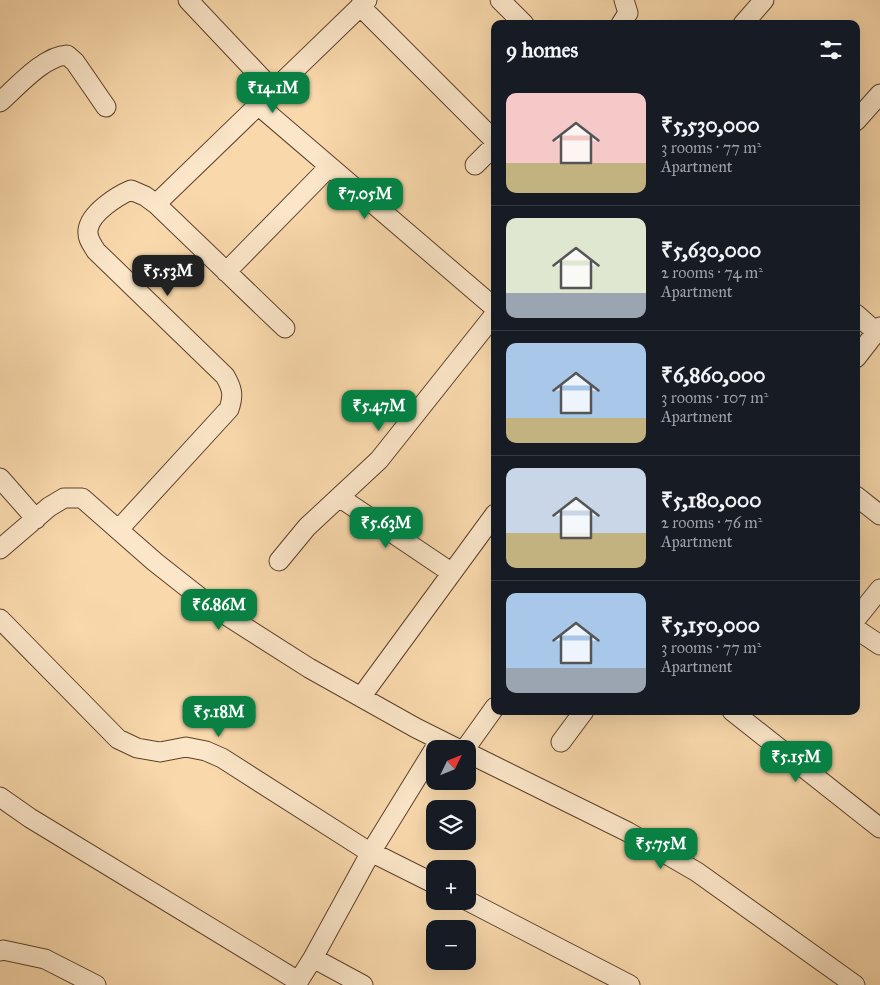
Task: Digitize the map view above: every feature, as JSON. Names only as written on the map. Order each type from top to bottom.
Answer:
[{"type":"street","points":[[188,0],[273,90]]},
{"type":"street","points":[[500,0],[520,20]]},
{"type":"street","points":[[624,0],[628,13],[624,20]]},
{"type":"street","points":[[746,20],[764,0]]},
{"type":"street","points":[[156,204],[364,3],[491,137]]},
{"type":"street","points":[[0,102],[48,61],[58,55],[67,54],[75,62],[106,107]]},
{"type":"street","points":[[860,116],[880,94]]},
{"type":"street","points":[[258,105],[491,305]]},
{"type":"street","points":[[475,165],[491,149]]},
{"type":"street","points":[[226,272],[330,167]]},
{"type":"street","points":[[119,530],[229,409],[233,397],[225,376],[96,251],[89,240],[88,229],[93,218],[117,196],[131,190],[145,196],[156,204],[285,328]]},
{"type":"street","points":[[860,317],[878,330],[860,353]]},
{"type":"street","points":[[279,561],[294,541],[379,460],[491,319]]},
{"type":"street","points":[[0,478],[36,519]]},
{"type":"street","points":[[339,497],[452,573]]},
{"type":"street","points":[[0,549],[64,498],[82,498],[155,562],[207,603],[309,668],[440,740]]},
{"type":"street","points":[[860,499],[880,515]]},
{"type":"street","points":[[361,697],[491,519]]},
{"type":"street","points":[[860,614],[880,589]]},
{"type":"street","points":[[0,620],[118,739],[137,748],[160,752],[186,747],[206,751],[222,758],[371,852],[426,880]]},
{"type":"street","points":[[860,632],[880,645]]},
{"type":"street","points":[[471,740],[491,713]]},
{"type":"street","points":[[561,742],[581,715]]},
{"type":"street","points":[[737,715],[880,828]]},
{"type":"street","points":[[476,757],[628,832],[697,872],[855,985]]},
{"type":"street","points":[[2,805],[297,983],[313,958],[371,852],[426,763]]},
{"type":"street","points":[[476,905],[630,985]]},
{"type":"street","points":[[0,951],[11,951],[45,959],[96,985]]},
{"type":"street","points":[[313,958],[363,985]]}]
